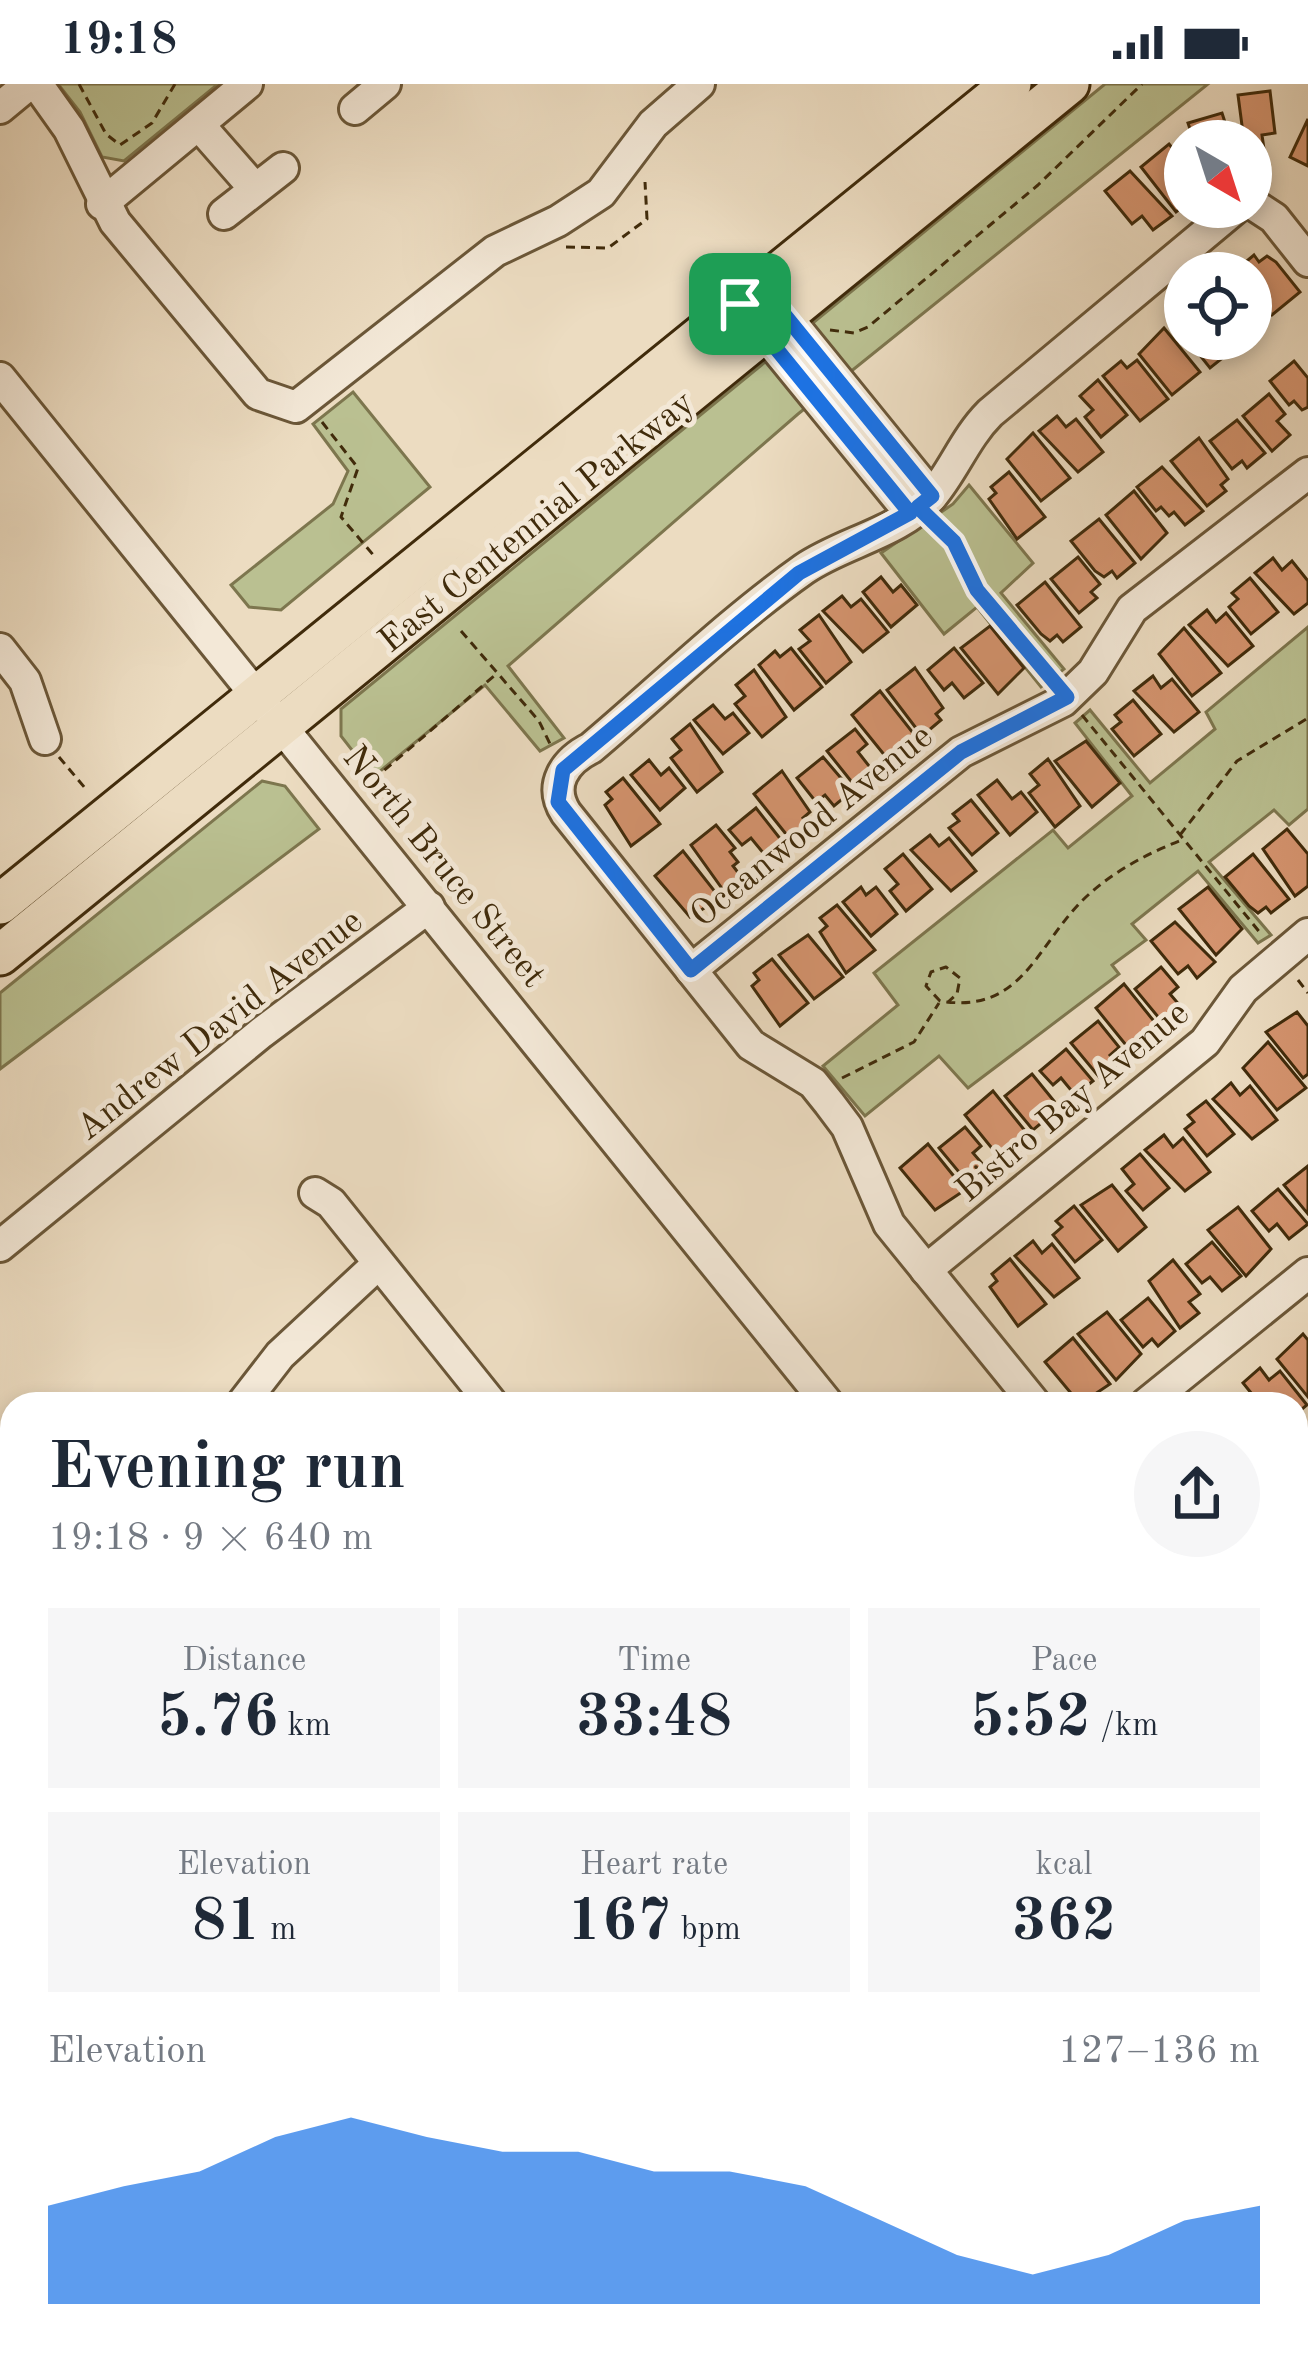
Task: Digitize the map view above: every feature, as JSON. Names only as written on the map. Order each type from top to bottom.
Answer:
[{"type":"main road","name":"East Centennial Parkway","points":[[774,314],[1011,84]]},
{"type":"main road","name":"East Centennial Parkway","points":[[0,904],[271,708],[1070,84]]},
{"type":"main road","name":"East Centennial Parkway","points":[[0,955],[271,708]]},
{"type":"street","points":[[0,108],[33,84],[69,129],[102,204],[258,394],[295,405],[495,251],[601,193],[653,124],[699,84]]},
{"type":"street","points":[[102,204],[247,84]]},
{"type":"street","points":[[199,125],[255,189]]},
{"type":"street","points":[[224,214],[283,167]]},
{"type":"street","points":[[1272,227],[1308,261]]},
{"type":"street","points":[[1025,1392],[889,1224],[847,1127],[822,1095],[751,1045],[558,802],[563,773],[799,573],[920,505],[990,412],[1217,228]]},
{"type":"street","points":[[774,314],[920,505]]},
{"type":"street","name":"North Bruce Street","points":[[0,378],[271,708],[818,1392]]},
{"type":"street","name":"Oceanwood Avenue","points":[[691,970],[961,752],[1067,697],[1093,672],[1132,609],[1308,473]]},
{"type":"street","points":[[0,649],[25,681],[45,739]]},
{"type":"street","name":"Andrew David Avenue","points":[[0,1246],[261,1033],[308,1003],[429,907]]},
{"type":"street","name":"Bistro Bay Avenue","points":[[926,1270],[1205,1042],[1243,989],[1308,934]]},
{"type":"street","points":[[315,1192],[331,1203],[482,1392]]},
{"type":"street","points":[[251,1392],[280,1355],[378,1264]]},
{"type":"street","points":[[1161,1392],[1308,1273]]},
{"type":"path","points":[[79,84],[106,134],[120,145]]},
{"type":"path","points":[[774,314],[854,333],[868,327],[1038,184],[1142,84]]},
{"type":"path","points":[[114,156],[120,145],[152,123],[174,85]]},
{"type":"path","points":[[546,226],[568,247],[608,248],[647,219],[644,179],[649,166],[631,156]]},
{"type":"path","points":[[295,405],[355,461],[356,477],[340,517],[375,557]]},
{"type":"path","points":[[920,505],[954,542],[977,590],[1308,993]]},
{"type":"path","points":[[460,631],[496,674],[563,773]]},
{"type":"path","points":[[373,780],[496,674]]},
{"type":"path","points":[[947,1003],[957,994],[960,978],[946,967],[926,978],[930,995],[947,1003],[986,997],[1021,980],[1080,902],[1118,872],[1182,837],[1237,760],[1308,718]]},
{"type":"path","points":[[45,739],[85,788]]},
{"type":"path","points":[[822,1095],[852,1070],[914,1042],[940,1001]]},
{"type":"green space","points":[[58,84],[218,84],[124,161],[102,157],[80,112]]},
{"type":"green space","points":[[1105,84],[1208,84],[798,414],[508,666],[564,738],[540,751],[485,685],[373,777],[341,736],[341,709]]},
{"type":"green space","points":[[353,392],[430,487],[281,610],[249,607],[231,585],[333,504],[348,471],[313,424]]},
{"type":"green space","points":[[969,485],[1033,563],[1001,593],[1064,669],[1041,687],[977,607],[944,634],[881,553],[953,504]]},
{"type":"green space","points":[[1308,627],[1308,809],[1289,825],[1274,810],[1209,862],[1271,935],[1258,943],[1198,871],[1132,924],[1146,940],[1112,965],[1119,974],[968,1088],[939,1056],[865,1116],[823,1066],[898,1005],[874,973],[1053,830],[1068,848],[1132,796],[1075,723],[1090,710],[1150,783],[1215,729],[1206,712]]},
{"type":"green space","points":[[262,781],[285,786],[319,829],[0,1069],[0,993]]},
{"type":"building","points":[[1270,91],[1275,133],[1272,120],[1241,120],[1238,95]]},
{"type":"building","points":[[1222,113],[1224,120],[1198,120]]},
{"type":"building","points":[[1308,119],[1308,166],[1290,157]]},
{"type":"building","points":[[1164,148],[1164,197],[1141,167]]},
{"type":"building","points":[[1130,171],[1164,207],[1164,222],[1153,230],[1142,216],[1132,224],[1105,191]]},
{"type":"building","points":[[1272,259],[1276,262],[1300,292],[1272,315]]},
{"type":"building","points":[[1164,328],[1164,360],[1190,360],[1200,372],[1172,395],[1139,354]]},
{"type":"building","points":[[1137,360],[1168,399],[1140,421],[1103,376],[1121,361],[1127,368]]},
{"type":"building","points":[[1294,361],[1308,378],[1308,407],[1302,410],[1294,401],[1289,405],[1270,381]]},
{"type":"building","points":[[1098,380],[1127,415],[1101,437],[1085,417],[1093,410],[1080,396]]},
{"type":"building","points":[[1269,394],[1285,414],[1277,421],[1290,435],[1272,451],[1243,416]]},
{"type":"building","points":[[1057,416],[1066,427],[1076,419],[1103,452],[1078,472],[1039,431]]},
{"type":"building","points":[[1237,420],[1265,453],[1247,468],[1242,461],[1232,469],[1210,441]]},
{"type":"building","points":[[1033,433],[1070,478],[1041,501],[1007,459]]},
{"type":"building","points":[[1199,438],[1228,479],[1221,485],[1226,491],[1207,506],[1171,461]]},
{"type":"building","points":[[1162,467],[1203,511],[1185,525],[1174,512],[1169,516],[1161,507],[1156,511],[1137,487]]},
{"type":"building","points":[[1009,472],[1045,517],[1017,539],[989,499],[996,493],[991,487]]},
{"type":"building","points":[[1134,491],[1167,533],[1141,559],[1106,515]]},
{"type":"building","points":[[1099,519],[1135,563],[1117,578],[1112,571],[1104,577],[1095,571],[1071,541]]},
{"type":"building","points":[[1078,557],[1100,584],[1091,592],[1097,598],[1079,613],[1051,579]]},
{"type":"building","points":[[1273,558],[1282,570],[1292,561],[1308,581],[1308,603],[1294,614],[1255,573]]},
{"type":"building","points":[[881,577],[893,592],[901,585],[917,605],[891,627],[863,592]]},
{"type":"building","points":[[1250,578],[1278,612],[1251,634],[1229,607],[1238,599],[1232,593]]},
{"type":"building","points":[[1045,582],[1081,627],[1063,642],[1057,635],[1050,641],[1041,634],[1017,605]]},
{"type":"building","points":[[842,596],[851,607],[861,599],[888,632],[863,652],[823,611]]},
{"type":"building","points":[[1207,610],[1216,622],[1226,613],[1253,646],[1228,666],[1189,625]]},
{"type":"building","points":[[819,615],[851,662],[826,683],[799,649],[810,641],[800,630]]},
{"type":"building","points":[[990,626],[1024,668],[998,694],[961,648]]},
{"type":"building","points":[[1184,628],[1221,673],[1192,696],[1159,654]]},
{"type":"building","points":[[791,648],[822,687],[794,710],[759,665],[775,651],[780,657]]},
{"type":"building","points":[[954,648],[983,683],[964,698],[952,683],[944,690],[928,670]]},
{"type":"building","points":[[915,668],[943,708],[936,714],[941,720],[922,736],[887,690]]},
{"type":"building","points":[[754,670],[786,717],[762,737],[735,704],[745,696],[736,685]]},
{"type":"building","points":[[1153,676],[1161,688],[1172,679],[1199,712],[1174,732],[1134,691]]},
{"type":"building","points":[[880,691],[917,738],[886,757],[852,715]]},
{"type":"building","points":[[1133,700],[1161,734],[1134,756],[1112,729],[1121,722],[1115,715]]},
{"type":"building","points":[[713,705],[725,719],[733,713],[749,733],[723,754],[694,720]]},
{"type":"building","points":[[690,724],[722,772],[697,792],[671,758],[681,750],[672,739]]},
{"type":"building","points":[[855,729],[867,744],[858,752],[873,771],[855,786],[827,751]]},
{"type":"building","points":[[1086,741],[1120,783],[1092,807],[1055,761]]},
{"type":"building","points":[[823,757],[852,791],[834,806],[825,795],[816,802],[797,778]]},
{"type":"building","points":[[1048,759],[1080,806],[1055,827],[1029,793],[1039,785],[1030,774]]},
{"type":"building","points":[[649,760],[661,775],[669,768],[685,788],[660,810],[631,775]]},
{"type":"building","points":[[782,771],[810,812],[803,818],[808,824],[790,839],[754,794]]},
{"type":"building","points":[[623,778],[660,824],[631,846],[605,805],[612,799],[606,792]]},
{"type":"building","points":[[997,780],[1012,799],[1021,792],[1037,812],[1010,835],[978,795]]},
{"type":"building","points":[[971,800],[998,833],[972,855],[949,828],[959,821],[953,814]]},
{"type":"building","points":[[756,808],[782,841],[765,855],[751,838],[742,845],[729,830]]},
{"type":"building","points":[[716,825],[735,848],[730,852],[738,862],[733,866],[743,879],[726,894],[691,845]]},
{"type":"building","points":[[1287,829],[1308,854],[1308,886],[1295,896],[1263,849]]},
{"type":"building","points":[[930,835],[939,846],[949,838],[976,871],[951,891],[911,850]]},
{"type":"building","points":[[683,851],[720,898],[690,917],[655,876]]},
{"type":"building","points":[[903,854],[932,889],[906,911],[890,891],[898,884],[885,869]]},
{"type":"building","points":[[1253,854],[1289,899],[1271,913],[1266,907],[1258,913],[1249,906],[1225,877]]},
{"type":"building","points":[[861,887],[866,895],[876,887],[897,914],[871,936],[843,902]]},
{"type":"building","points":[[1208,887],[1242,929],[1216,955],[1179,909]]},
{"type":"building","points":[[837,905],[875,950],[846,973],[820,932],[827,926],[820,918]]},
{"type":"building","points":[[1175,922],[1215,962],[1197,978],[1188,966],[1178,974],[1151,941]]},
{"type":"building","points":[[808,935],[843,977],[814,999],[779,955]]},
{"type":"building","points":[[772,959],[808,1003],[780,1026],[752,986],[759,980],[754,973]]},
{"type":"building","points":[[1161,967],[1178,987],[1170,994],[1182,1008],[1164,1024],[1135,989]]},
{"type":"building","points":[[1124,984],[1161,1030],[1130,1050],[1096,1008]]},
{"type":"building","points":[[1297,1012],[1308,1026],[1308,1074],[1303,1078],[1266,1032]]},
{"type":"building","points":[[1098,1021],[1119,1047],[1110,1055],[1118,1064],[1100,1078],[1071,1043]]},
{"type":"building","points":[[1268,1042],[1306,1088],[1277,1110],[1243,1068]]},
{"type":"building","points":[[1066,1049],[1093,1081],[1075,1095],[1061,1078],[1053,1085],[1040,1071]]},
{"type":"building","points":[[1032,1074],[1054,1101],[1045,1108],[1051,1115],[1033,1130],[1005,1096]]},
{"type":"building","points":[[1231,1083],[1240,1095],[1250,1086],[1277,1120],[1252,1139],[1213,1099]]},
{"type":"building","points":[[993,1091],[1030,1137],[999,1157],[965,1115]]},
{"type":"building","points":[[1206,1101],[1234,1134],[1207,1156],[1185,1129],[1194,1122],[1188,1115]]},
{"type":"building","points":[[965,1127],[981,1146],[973,1153],[986,1168],[968,1183],[939,1148]]},
{"type":"building","points":[[1164,1135],[1173,1147],[1183,1138],[1210,1172],[1185,1191],[1145,1150]]},
{"type":"building","points":[[928,1144],[965,1190],[935,1210],[900,1168]]},
{"type":"building","points":[[1140,1154],[1169,1188],[1143,1210],[1126,1191],[1134,1184],[1122,1169]]},
{"type":"building","points":[[1308,1166],[1308,1214],[1284,1185]]},
{"type":"building","points":[[1112,1185],[1146,1227],[1118,1251],[1081,1205]]},
{"type":"building","points":[[1278,1189],[1308,1224],[1289,1239],[1277,1224],[1269,1231],[1252,1211]]},
{"type":"building","points":[[1074,1206],[1102,1240],[1075,1262],[1053,1235],[1062,1227],[1056,1221]]},
{"type":"building","points":[[1238,1207],[1271,1249],[1246,1276],[1208,1230]]},
{"type":"building","points":[[1033,1241],[1042,1253],[1052,1244],[1079,1278],[1054,1297],[1015,1256]]},
{"type":"building","points":[[1212,1242],[1241,1276],[1222,1291],[1210,1277],[1202,1283],[1186,1264]]},
{"type":"building","points":[[1010,1259],[1046,1304],[1018,1326],[990,1287],[997,1281],[992,1274]]},
{"type":"building","points":[[1173,1260],[1200,1294],[1189,1302],[1199,1313],[1180,1328],[1149,1281]]},
{"type":"building","points":[[1148,1298],[1175,1331],[1158,1346],[1152,1339],[1143,1347],[1121,1320]]},
{"type":"building","points":[[1107,1312],[1141,1354],[1116,1380],[1078,1334]]},
{"type":"building","points":[[1303,1334],[1308,1340],[1308,1392],[1304,1392],[1277,1359]]},
{"type":"building","points":[[1073,1338],[1110,1384],[1098,1392],[1070,1392],[1045,1362]]},
{"type":"building","points":[[1260,1368],[1269,1380],[1280,1371],[1297,1392],[1250,1392],[1243,1383]]},
{"type":"route","points":[[761,286],[932,496],[918,507],[932,526],[954,542],[977,590],[1034,652],[1067,697],[1044,713],[961,752],[691,970],[558,802],[563,770],[799,573],[910,513],[740,304],[761,286]]}]
